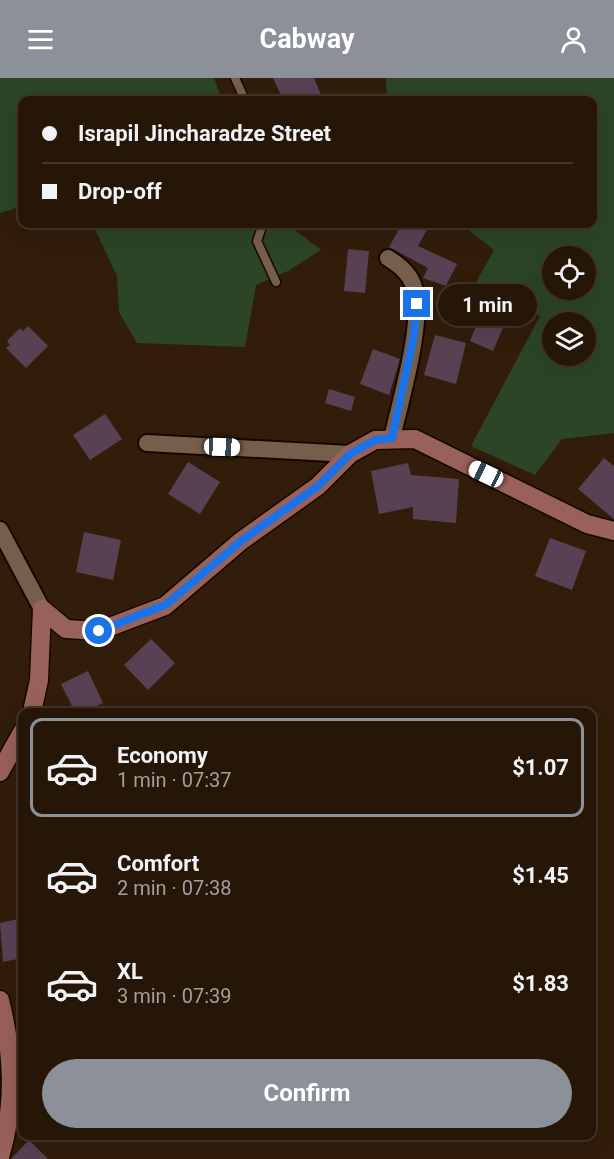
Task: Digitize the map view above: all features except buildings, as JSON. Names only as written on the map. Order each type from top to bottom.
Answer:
[{"type":"street","points":[[388,258],[403,268],[413,285],[417,304],[414,335],[392,438]]},
{"type":"street","points":[[0,530],[42,609],[66,629],[99,631],[165,606],[241,541],[318,486],[350,454],[375,440],[392,438],[415,440],[587,524],[614,531]]},
{"type":"street","points":[[147,443],[350,454]]},
{"type":"street","points":[[33,708],[39,680],[42,609]]},
{"type":"street","points":[[0,772],[18,739]]},
{"type":"street","points":[[0,1000],[13,1092],[8,1131],[0,1157]]},
{"type":"lane","points":[[235,78],[243,96]]},
{"type":"lane","points":[[262,228],[257,241],[276,282]]},
{"type":"green space","points":[[0,78],[214,78],[221,96],[18,96],[18,207],[0,213]]},
{"type":"green space","points":[[386,78],[614,78],[614,433],[562,439],[535,475],[471,446],[540,316],[474,286],[494,250],[466,228],[597,228],[597,96],[387,96]]},
{"type":"green space","points":[[94,228],[292,228],[321,250],[288,271],[256,285],[245,347],[137,343],[119,312],[117,276]]},
{"type":"route","points":[[99,631],[167,604],[241,541],[318,486],[350,454],[375,440],[392,438],[414,335],[417,304]]}]
